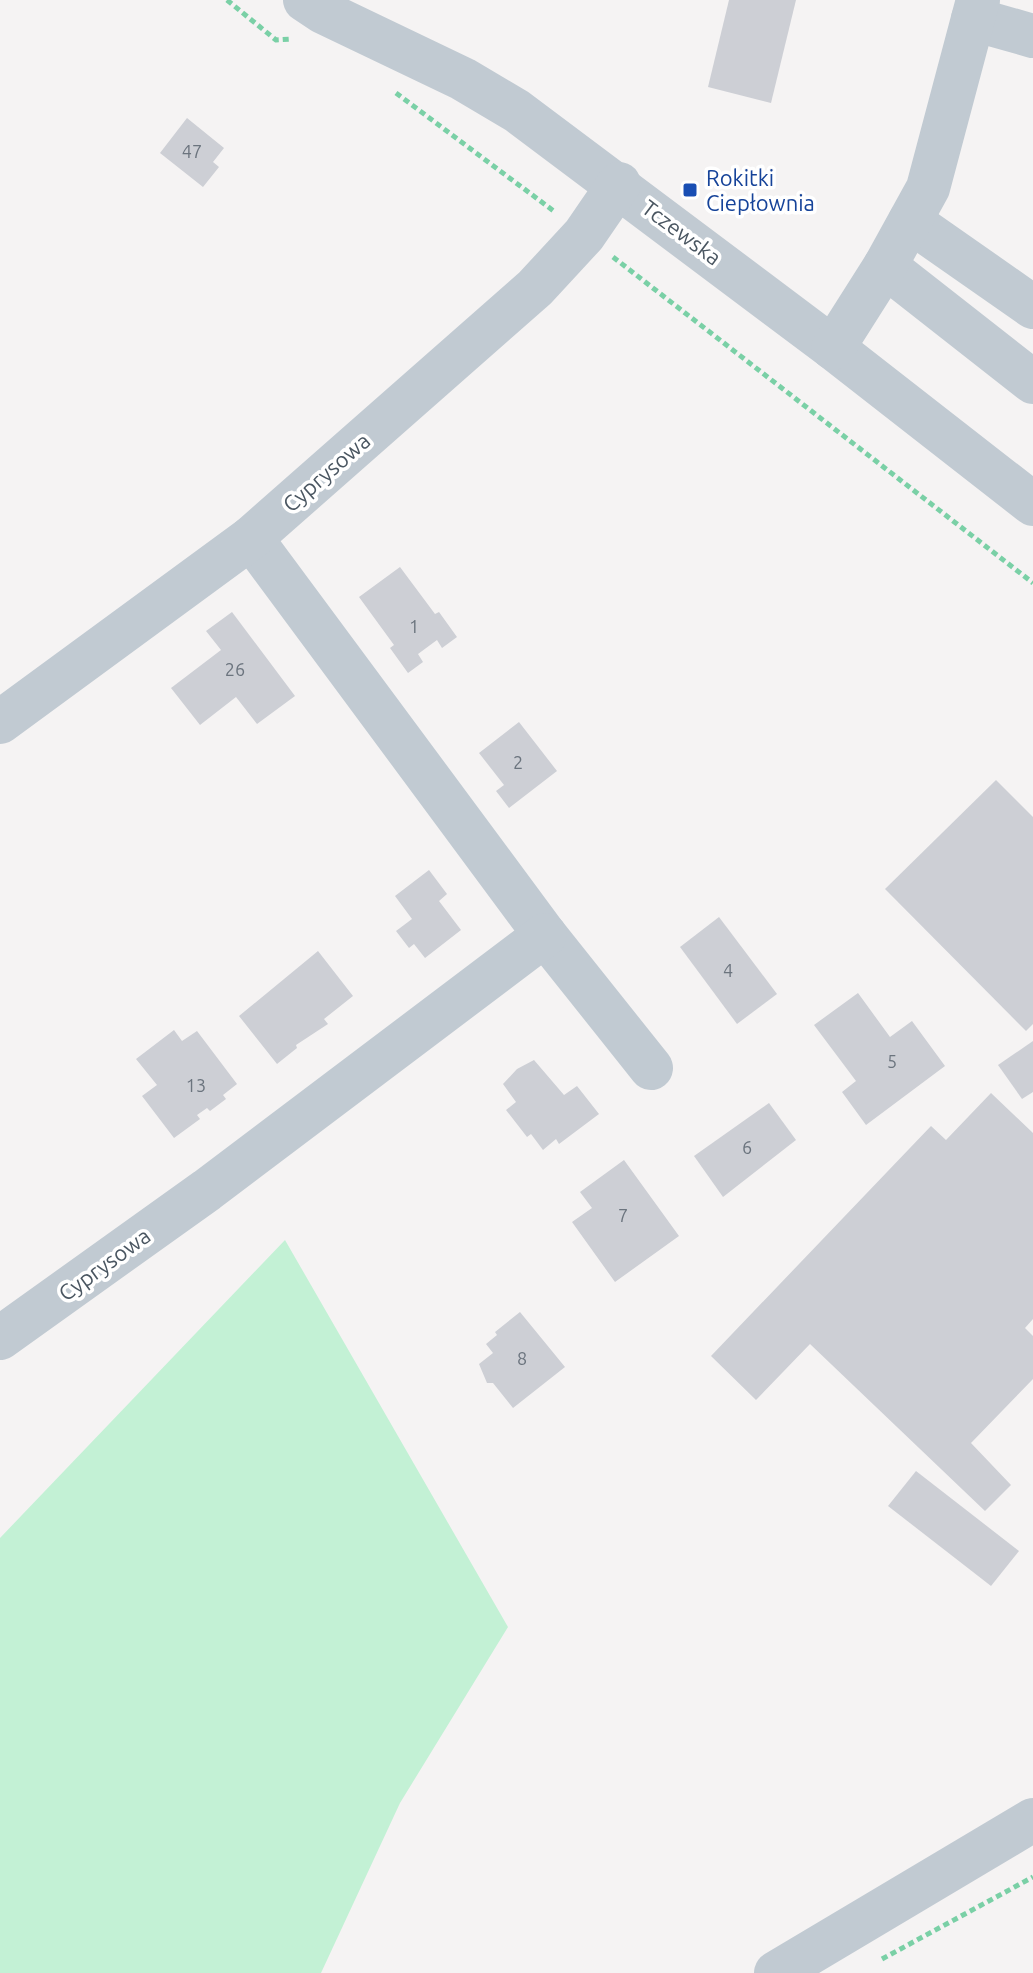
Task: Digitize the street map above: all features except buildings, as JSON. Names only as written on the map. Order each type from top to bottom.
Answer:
[{"type":"street","points":[[833,348],[885,266],[928,188],[976,9],[1033,36]]},
{"type":"street","name":"Tczewska","points":[[302,19],[477,87],[517,111],[619,184],[1033,504]]},
{"type":"street","name":"Cyprysowa","points":[[0,722],[251,538],[535,288],[584,235],[619,184]]},
{"type":"street","points":[[910,221],[1033,307]]},
{"type":"street","points":[[885,266],[1033,382]]},
{"type":"street","points":[[251,538],[545,935],[651,1068]]},
{"type":"street","name":"Cyprysowa","points":[[0,1338],[207,1190],[545,935]]},
{"type":"street","points":[[776,1973],[1033,1820]]},
{"type":"path","points":[[227,0],[276,40],[302,19]]},
{"type":"path","points":[[389,89],[584,235],[1033,583]]},
{"type":"path","points":[[870,1965],[1033,1877]]},
{"type":"green space","points":[[285,1240],[508,1627],[400,1803],[321,1973],[0,1973],[0,1538]]},
{"type":"place","name":"Rokitki Ciepłownia","points":[[690,190]]}]
